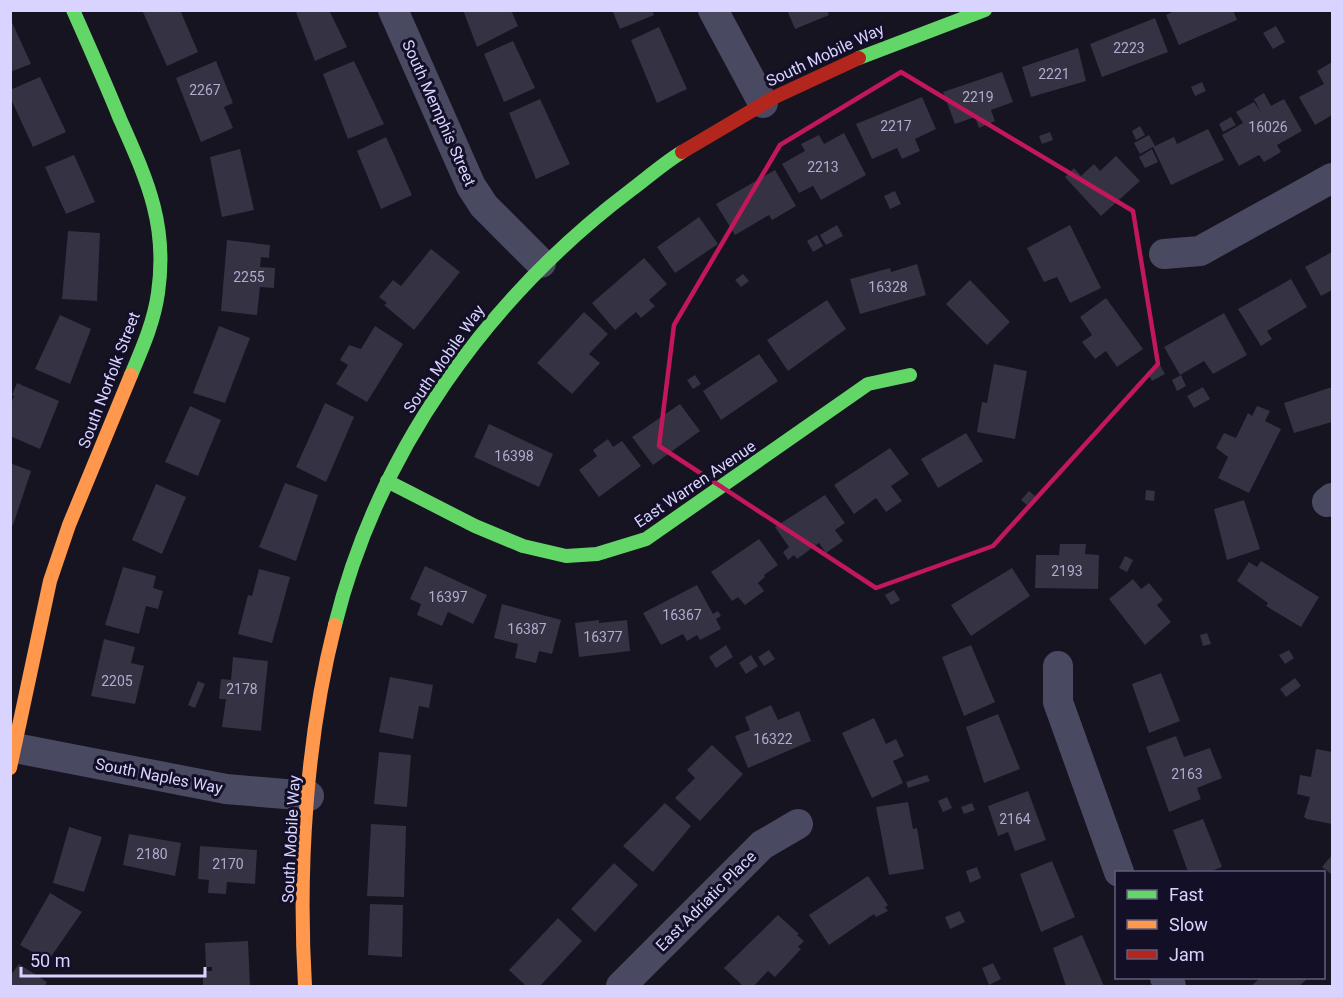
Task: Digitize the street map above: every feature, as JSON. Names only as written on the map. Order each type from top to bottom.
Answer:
[{"type":"street","name":"South Norfolk Street","points":[[12,754],[50,581],[69,525],[150,328],[158,294],[161,258],[159,223],[150,189],[73,10]]},
{"type":"street","name":"South Memphis Street","points":[[393,10],[471,186],[484,206],[541,263]]},
{"type":"street","points":[[713,10],[763,103]]},
{"type":"street","name":"South Mobile Way","points":[[305,987],[303,902],[309,796],[318,711],[333,630],[357,551],[387,482],[426,409],[472,341],[541,263],[602,208],[640,179],[763,103],[874,49],[985,10]]},
{"type":"street","points":[[1164,254],[1200,251],[1332,178]]},
{"type":"street","name":"East Warren Avenue","points":[[387,482],[535,550],[565,556],[618,550],[646,539],[868,384],[910,375]]},
{"type":"street","points":[[1058,666],[1058,702],[1118,871]]},
{"type":"street","name":"South Naples Way","points":[[12,754],[226,789],[309,796]]},
{"type":"street","name":"East Adriatic Place","points":[[621,987],[762,845],[798,824]]},
{"type":"highlighted area","points":[[901,72],[1133,211],[1158,364],[993,546],[876,588],[659,446],[674,325],[780,145]]},
{"type":"building","points":[[142,10],[180,10],[198,52],[167,66]]},
{"type":"building","points":[[329,10],[347,47],[315,61],[296,12]]},
{"type":"building","points":[[463,10],[511,10],[518,26],[477,47]]},
{"type":"building","points":[[612,10],[652,10],[654,15],[620,29]]},
{"type":"building","points":[[787,10],[827,10],[829,15],[795,29]]},
{"type":"building","points":[[1176,10],[1233,10],[1237,20],[1179,45],[1166,15]]},
{"type":"building","points":[[10,18],[31,64],[10,72]]},
{"type":"building","points":[[1155,18],[1168,52],[1102,77],[1090,44]]},
{"type":"building","points":[[1276,26],[1285,42],[1273,49],[1263,33]]},
{"type":"building","points":[[659,27],[687,89],[657,103],[631,40]]},
{"type":"building","points":[[513,41],[535,88],[504,102],[484,54]]},
{"type":"building","points":[[1078,48],[1086,81],[1031,97],[1022,67]]},
{"type":"building","points":[[216,61],[233,103],[224,107],[233,128],[201,142],[176,78]]},
{"type":"building","points":[[354,61],[384,124],[348,139],[323,74]]},
{"type":"building","points":[[1332,62],[1332,115],[1315,125],[1299,97],[1324,84],[1317,71]]},
{"type":"building","points":[[1002,72],[1013,102],[991,110],[995,121],[979,128],[975,117],[955,124],[943,92]]},
{"type":"building","points":[[40,77],[66,132],[33,147],[10,97],[10,90]]},
{"type":"building","points":[[1202,82],[1206,91],[1195,96],[1191,87]]},
{"type":"building","points":[[1264,93],[1271,106],[1284,99],[1302,131],[1277,145],[1281,152],[1264,162],[1259,155],[1239,166],[1222,135],[1243,123],[1236,112],[1254,102],[1261,112],[1254,99]]},
{"type":"building","points":[[922,97],[936,129],[915,139],[920,151],[902,159],[897,148],[872,159],[856,124]]},
{"type":"building","points":[[540,99],[570,164],[536,179],[509,113]]},
{"type":"building","points":[[1231,117],[1236,125],[1223,132],[1219,124]]},
{"type":"building","points":[[1140,126],[1145,135],[1136,140],[1132,131]]},
{"type":"building","points":[[1208,129],[1224,160],[1171,185],[1153,147],[1140,154],[1134,143],[1149,135],[1155,146],[1174,137],[1177,144]]},
{"type":"building","points":[[1050,132],[1053,140],[1042,144],[1039,136]]},
{"type":"building","points":[[844,133],[866,175],[821,200],[813,186],[799,193],[782,164],[805,151],[801,144],[819,135],[824,144]]},
{"type":"building","points":[[386,137],[412,195],[381,209],[357,151]]},
{"type":"building","points":[[240,149],[254,210],[222,217],[210,157]]},
{"type":"building","points":[[1152,149],[1158,162],[1145,168],[1139,157]]},
{"type":"building","points":[[74,155],[95,202],[66,214],[45,167]]},
{"type":"building","points":[[1116,156],[1140,181],[1101,216],[1065,177],[1074,168],[1081,176],[1094,164],[1100,171]]},
{"type":"building","points":[[775,170],[796,206],[772,220],[769,215],[735,235],[716,204]]},
{"type":"building","points":[[895,191],[901,204],[890,209],[884,196]]},
{"type":"building","points":[[699,217],[718,244],[675,273],[657,247]]},
{"type":"building","points":[[837,225],[843,236],[826,245],[820,235]]},
{"type":"building","points":[[1070,225],[1101,288],[1070,303],[1057,277],[1044,282],[1027,248]]},
{"type":"building","points":[[68,231],[100,233],[97,301],[62,299]]},
{"type":"building","points":[[817,235],[823,246],[813,252],[807,241]]},
{"type":"building","points":[[227,240],[270,245],[269,258],[261,257],[260,267],[275,268],[274,288],[260,287],[257,315],[221,311]]},
{"type":"building","points":[[431,249],[460,272],[414,330],[384,305],[387,303],[379,297],[393,280],[401,286]]},
{"type":"building","points":[[1332,252],[1332,290],[1321,296],[1305,267]]},
{"type":"building","points":[[644,258],[667,284],[649,300],[655,306],[641,318],[636,312],[615,330],[592,303]]},
{"type":"building","points":[[917,264],[926,295],[860,314],[850,279],[890,268],[891,272]]},
{"type":"building","points":[[743,274],[749,281],[741,287],[735,280]]},
{"type":"building","points":[[1291,279],[1307,307],[1267,331],[1272,339],[1261,346],[1238,309]]},
{"type":"building","points":[[970,280],[1010,322],[987,345],[946,304]]},
{"type":"building","points":[[1106,298],[1143,349],[1117,367],[1106,351],[1095,359],[1082,342],[1092,335],[1080,317]]},
{"type":"building","points":[[827,300],[846,329],[788,371],[767,340]]},
{"type":"building","points":[[584,312],[608,334],[589,354],[600,363],[572,394],[537,363]]},
{"type":"building","points":[[1224,313],[1247,355],[1213,374],[1204,361],[1180,375],[1164,347]]},
{"type":"building","points":[[60,315],[91,329],[70,384],[35,369]]},
{"type":"building","points":[[219,326],[250,338],[225,403],[193,393]]},
{"type":"building","points":[[375,326],[403,344],[367,402],[336,384],[348,365],[340,360],[349,345],[361,349]]},
{"type":"building","points":[[759,354],[778,381],[721,420],[703,391]]},
{"type":"building","points":[[994,364],[1027,371],[1015,439],[977,432],[982,402],[987,403]]},
{"type":"building","points":[[1160,365],[1165,374],[1152,381],[1147,372]]},
{"type":"building","points":[[695,375],[701,384],[693,389],[687,380]]},
{"type":"building","points":[[1181,375],[1186,386],[1177,391],[1172,380]]},
{"type":"building","points":[[17,383],[59,401],[40,449],[10,436],[10,406]]},
{"type":"building","points":[[1203,387],[1210,399],[1194,408],[1187,396]]},
{"type":"building","points":[[1332,387],[1332,422],[1294,433],[1284,403]]},
{"type":"building","points":[[325,403],[354,417],[326,482],[296,467]]},
{"type":"building","points":[[680,404],[700,431],[653,465],[632,437]]},
{"type":"building","points":[[190,406],[221,420],[198,476],[165,462]]},
{"type":"building","points":[[1257,406],[1270,411],[1265,421],[1281,429],[1249,493],[1218,478],[1228,457],[1216,448],[1224,433],[1236,438],[1248,413],[1252,416]]},
{"type":"building","points":[[489,424],[553,454],[539,487],[474,457]]},
{"type":"building","points":[[966,433],[983,461],[938,488],[921,459]]},
{"type":"building","points":[[608,439],[613,447],[622,441],[641,466],[599,497],[579,470],[597,456],[593,450]]},
{"type":"building","points":[[890,448],[909,474],[891,486],[902,501],[886,512],[876,498],[854,514],[834,485]]},
{"type":"building","points":[[10,463],[31,471],[13,525],[10,524]]},
{"type":"building","points":[[285,483],[318,495],[296,561],[259,547]]},
{"type":"building","points":[[156,484],[186,497],[162,554],[132,540]]},
{"type":"building","points":[[1146,490],[1155,491],[1154,501],[1145,500]]},
{"type":"building","points":[[1029,491],[1035,496],[1027,505],[1021,500]]},
{"type":"building","points":[[825,495],[845,523],[835,530],[843,541],[826,553],[819,543],[797,559],[794,555],[788,560],[783,552],[789,547],[775,527]]},
{"type":"building","points":[[1244,500],[1260,549],[1227,560],[1214,509]]},
{"type":"building","points":[[759,539],[778,565],[764,575],[765,577],[758,583],[764,591],[745,605],[738,597],[732,601],[711,572]]},
{"type":"building","points":[[1060,544],[1086,544],[1085,554],[1099,555],[1098,589],[1035,588],[1036,555],[1059,555]]},
{"type":"building","points":[[1125,556],[1133,560],[1127,572],[1119,568]]},
{"type":"building","points":[[1261,561],[1319,597],[1301,627],[1266,606],[1268,603],[1237,581],[1249,562],[1257,567]]},
{"type":"building","points":[[425,566],[487,595],[473,624],[448,612],[442,626],[417,615],[421,604],[410,599]]},
{"type":"building","points":[[123,567],[156,576],[153,588],[163,591],[158,609],[146,606],[139,634],[105,625]]},
{"type":"building","points":[[1012,568],[1030,596],[971,636],[951,605]]},
{"type":"building","points":[[259,569],[290,577],[272,643],[238,634],[248,595],[252,596]]},
{"type":"building","points":[[1133,579],[1141,589],[1149,583],[1163,600],[1157,605],[1171,622],[1145,645],[1109,599]]},
{"type":"building","points":[[697,585],[713,614],[718,611],[721,616],[716,619],[721,629],[700,640],[697,635],[687,641],[683,634],[661,645],[643,613]]},
{"type":"building","points":[[894,590],[900,600],[891,605],[885,595]]},
{"type":"building","points":[[502,604],[561,620],[552,654],[539,651],[536,663],[515,658],[518,644],[494,638]]},
{"type":"building","points":[[599,620],[599,623],[627,620],[630,651],[579,657],[575,623]]},
{"type":"building","points":[[1207,633],[1211,644],[1203,646],[1200,635]]},
{"type":"building","points":[[104,639],[135,647],[131,663],[144,666],[135,704],[91,696]]},
{"type":"building","points":[[726,645],[733,657],[716,668],[709,657]]},
{"type":"building","points":[[971,645],[995,702],[964,716],[942,657]]},
{"type":"building","points":[[769,650],[775,659],[764,666],[758,657]]},
{"type":"building","points":[[1289,650],[1294,658],[1285,664],[1279,655]]},
{"type":"building","points":[[751,655],[758,666],[746,674],[739,663]]},
{"type":"building","points":[[233,657],[268,661],[261,731],[222,727],[226,699],[219,699],[221,679],[231,680]]},
{"type":"building","points":[[1161,673],[1180,721],[1149,733],[1132,684]]},
{"type":"building","points":[[390,677],[433,685],[429,708],[419,706],[413,739],[379,732]]},
{"type":"building","points":[[1295,678],[1301,686],[1286,697],[1280,689]]},
{"type":"building","points":[[198,681],[205,684],[195,708],[188,705]]},
{"type":"building","points":[[771,705],[778,720],[799,711],[811,741],[748,768],[735,736],[750,730],[745,717]]},
{"type":"building","points":[[998,714],[1020,769],[984,783],[966,727]]},
{"type":"building","points":[[874,718],[886,744],[896,739],[904,756],[893,761],[903,783],[872,798],[842,733]]},
{"type":"building","points":[[1176,736],[1184,757],[1210,748],[1222,778],[1197,788],[1201,799],[1169,812],[1146,747]]},
{"type":"building","points":[[712,745],[743,774],[700,821],[675,798],[695,778],[687,770]]},
{"type":"building","points":[[1316,749],[1332,752],[1332,824],[1304,817],[1310,797],[1297,794],[1300,775],[1311,777]]},
{"type":"building","points":[[379,752],[411,755],[407,807],[374,804]]},
{"type":"building","points":[[927,775],[930,781],[908,788],[906,782]]},
{"type":"building","points":[[1028,791],[1046,840],[1015,851],[1008,832],[998,836],[988,806]]},
{"type":"building","points":[[947,797],[952,808],[943,812],[938,801]]},
{"type":"building","points":[[908,802],[913,829],[917,828],[924,869],[889,875],[876,807]]},
{"type":"building","points":[[665,803],[691,826],[653,872],[623,846]]},
{"type":"building","points":[[972,803],[975,810],[964,814],[961,807]]},
{"type":"building","points":[[1203,819],[1222,867],[1212,871],[1188,871],[1173,830]]},
{"type":"building","points":[[371,824],[406,826],[404,897],[367,896]]},
{"type":"building","points":[[69,827],[102,837],[84,892],[53,883]]},
{"type":"building","points":[[129,834],[181,843],[175,876],[123,865]]},
{"type":"building","points":[[200,846],[257,850],[255,884],[227,882],[226,894],[208,893],[209,880],[198,879]]},
{"type":"building","points":[[1332,855],[1332,872],[1331,874],[1322,867]]},
{"type":"building","points":[[1052,861],[1075,917],[1041,932],[1020,874]]},
{"type":"building","points":[[614,863],[638,885],[595,932],[571,909]]},
{"type":"building","points":[[977,867],[981,878],[970,883],[966,871]]},
{"type":"building","points":[[868,876],[888,905],[885,907],[888,911],[876,917],[874,914],[829,945],[809,915]]},
{"type":"building","points":[[50,893],[82,912],[48,961],[20,945]]},
{"type":"building","points":[[370,904],[403,905],[402,957],[368,955]]},
{"type":"building","points":[[960,911],[965,922],[950,929],[945,917]]},
{"type":"building","points":[[778,915],[804,941],[798,947],[801,949],[775,977],[768,971],[754,986],[743,986],[724,968]]},
{"type":"building","points":[[558,918],[582,941],[540,986],[526,986],[509,970]]},
{"type":"building","points":[[1082,935],[1104,986],[1066,986],[1053,948]]},
{"type":"building","points":[[248,941],[250,986],[203,986],[203,971],[212,971],[212,967],[206,967],[205,943]]},
{"type":"building","points":[[993,963],[1001,979],[989,985],[982,968]]},
{"type":"building","points":[[19,964],[47,982],[45,986],[10,986],[10,976]]},
{"type":"building","points":[[1259,979],[1306,980],[1299,986],[1251,986]]},
{"type":"traffic: fast","points":[[73,10],[139,162],[153,203],[157,224],[160,245],[158,293],[154,314],[131,375]]},
{"type":"traffic: fast","points":[[859,58],[985,10]]},
{"type":"traffic: fast","points":[[335,625],[354,561],[379,499],[410,439],[446,383],[486,329],[530,279],[579,233],[682,152]]},
{"type":"traffic: fast","points":[[387,481],[475,526],[523,546],[566,556],[597,554],[646,539],[868,384],[910,375]]},
{"type":"traffic: slow","points":[[10,768],[50,581],[69,525],[131,375]]},
{"type":"traffic: slow","points":[[305,986],[303,896],[306,804],[317,713],[335,625]]},
{"type":"traffic: jam","points":[[682,152],[775,97],[859,58]]}]
